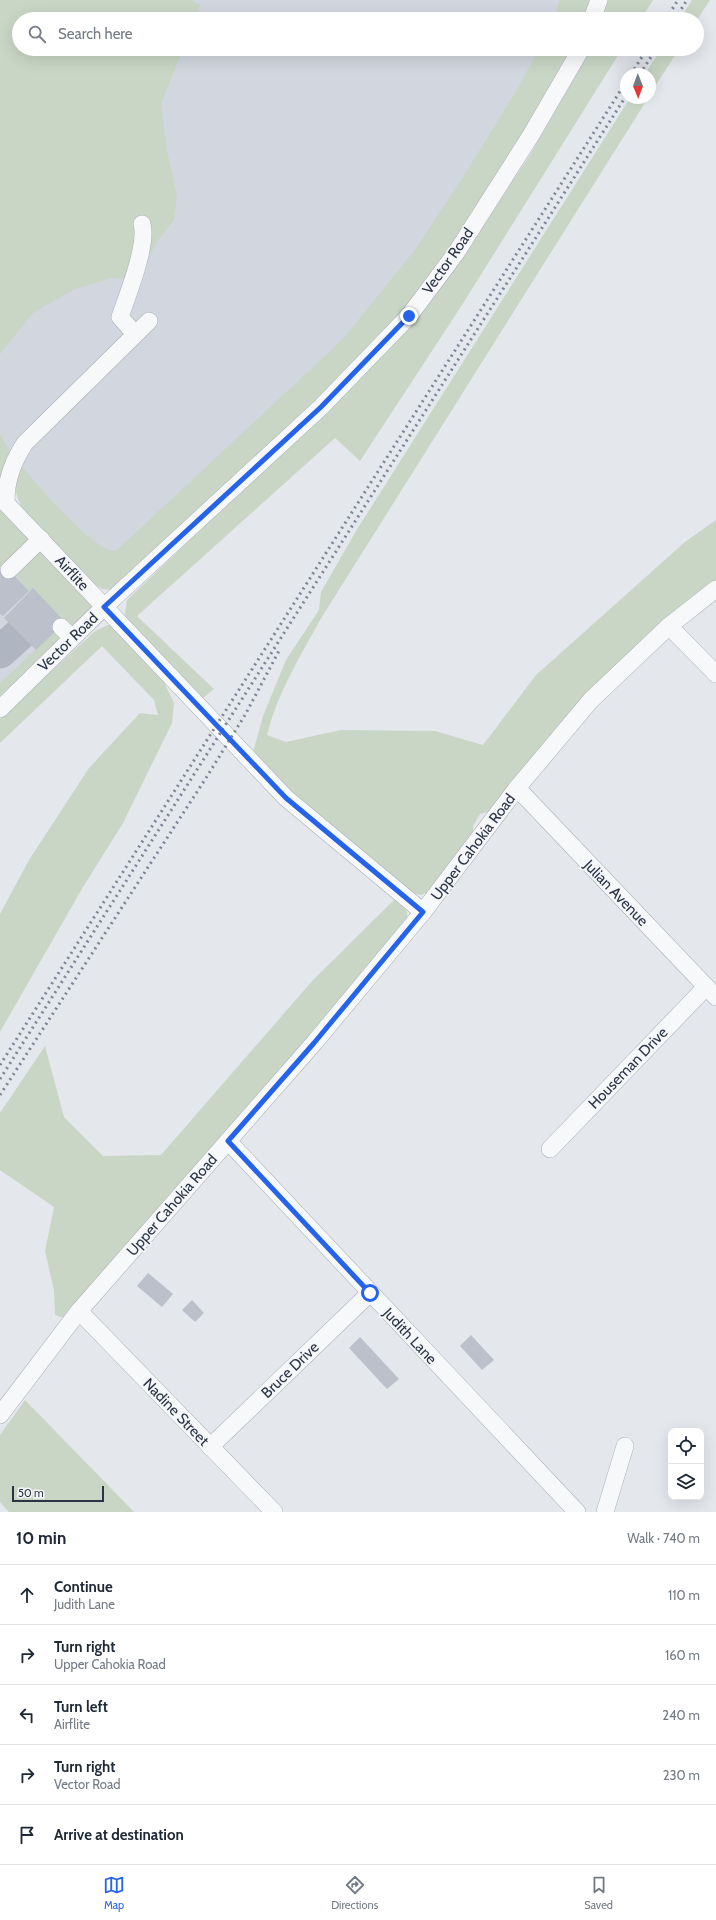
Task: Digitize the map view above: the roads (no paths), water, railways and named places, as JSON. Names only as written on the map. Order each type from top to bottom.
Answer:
[{"type":"street","points":[[595,12],[599,0]]},
{"type":"street","name":"Vector Road","points":[[0,709],[66,632],[104,607],[321,407],[409,316],[456,253],[531,135],[577,56]]},
{"type":"street","points":[[135,334],[120,317],[141,250],[144,232],[142,224]]},
{"type":"street","points":[[3,499],[13,464],[25,443],[149,322]]},
{"type":"street","name":"Airflite","points":[[3,499],[286,798],[423,912]]},
{"type":"street","points":[[9,570],[41,539]]},
{"type":"street","name":"Upper Cahokia Road","points":[[0,1415],[80,1311],[314,1043],[423,912],[517,788],[591,700],[669,626],[716,589]]},
{"type":"street","points":[[669,626],[716,674]]},
{"type":"street","name":"Julian Avenue","points":[[517,788],[711,992]]},
{"type":"street","name":"Houseman Drive","points":[[550,1149],[711,992]]},
{"type":"street","name":"Judith Lane","points":[[228,1141],[577,1512]]},
{"type":"street","name":"Bruce Drive","points":[[210,1447],[370,1293]]},
{"type":"street","name":"Nadine Street","points":[[80,1311],[274,1512]]},
{"type":"street","points":[[605,1512],[626,1446]]},
{"type":"railway","points":[[670,12],[678,0]]},
{"type":"railway","points":[[679,12],[687,0]]},
{"type":"railway","points":[[635,68],[643,56]]},
{"type":"railway","points":[[644,68],[652,56]]},
{"type":"railway","points":[[0,1065],[620,91]]},
{"type":"railway","points":[[0,1079],[621,104]]},
{"type":"railway","points":[[0,1095],[206,778],[245,715],[280,649]]}]
